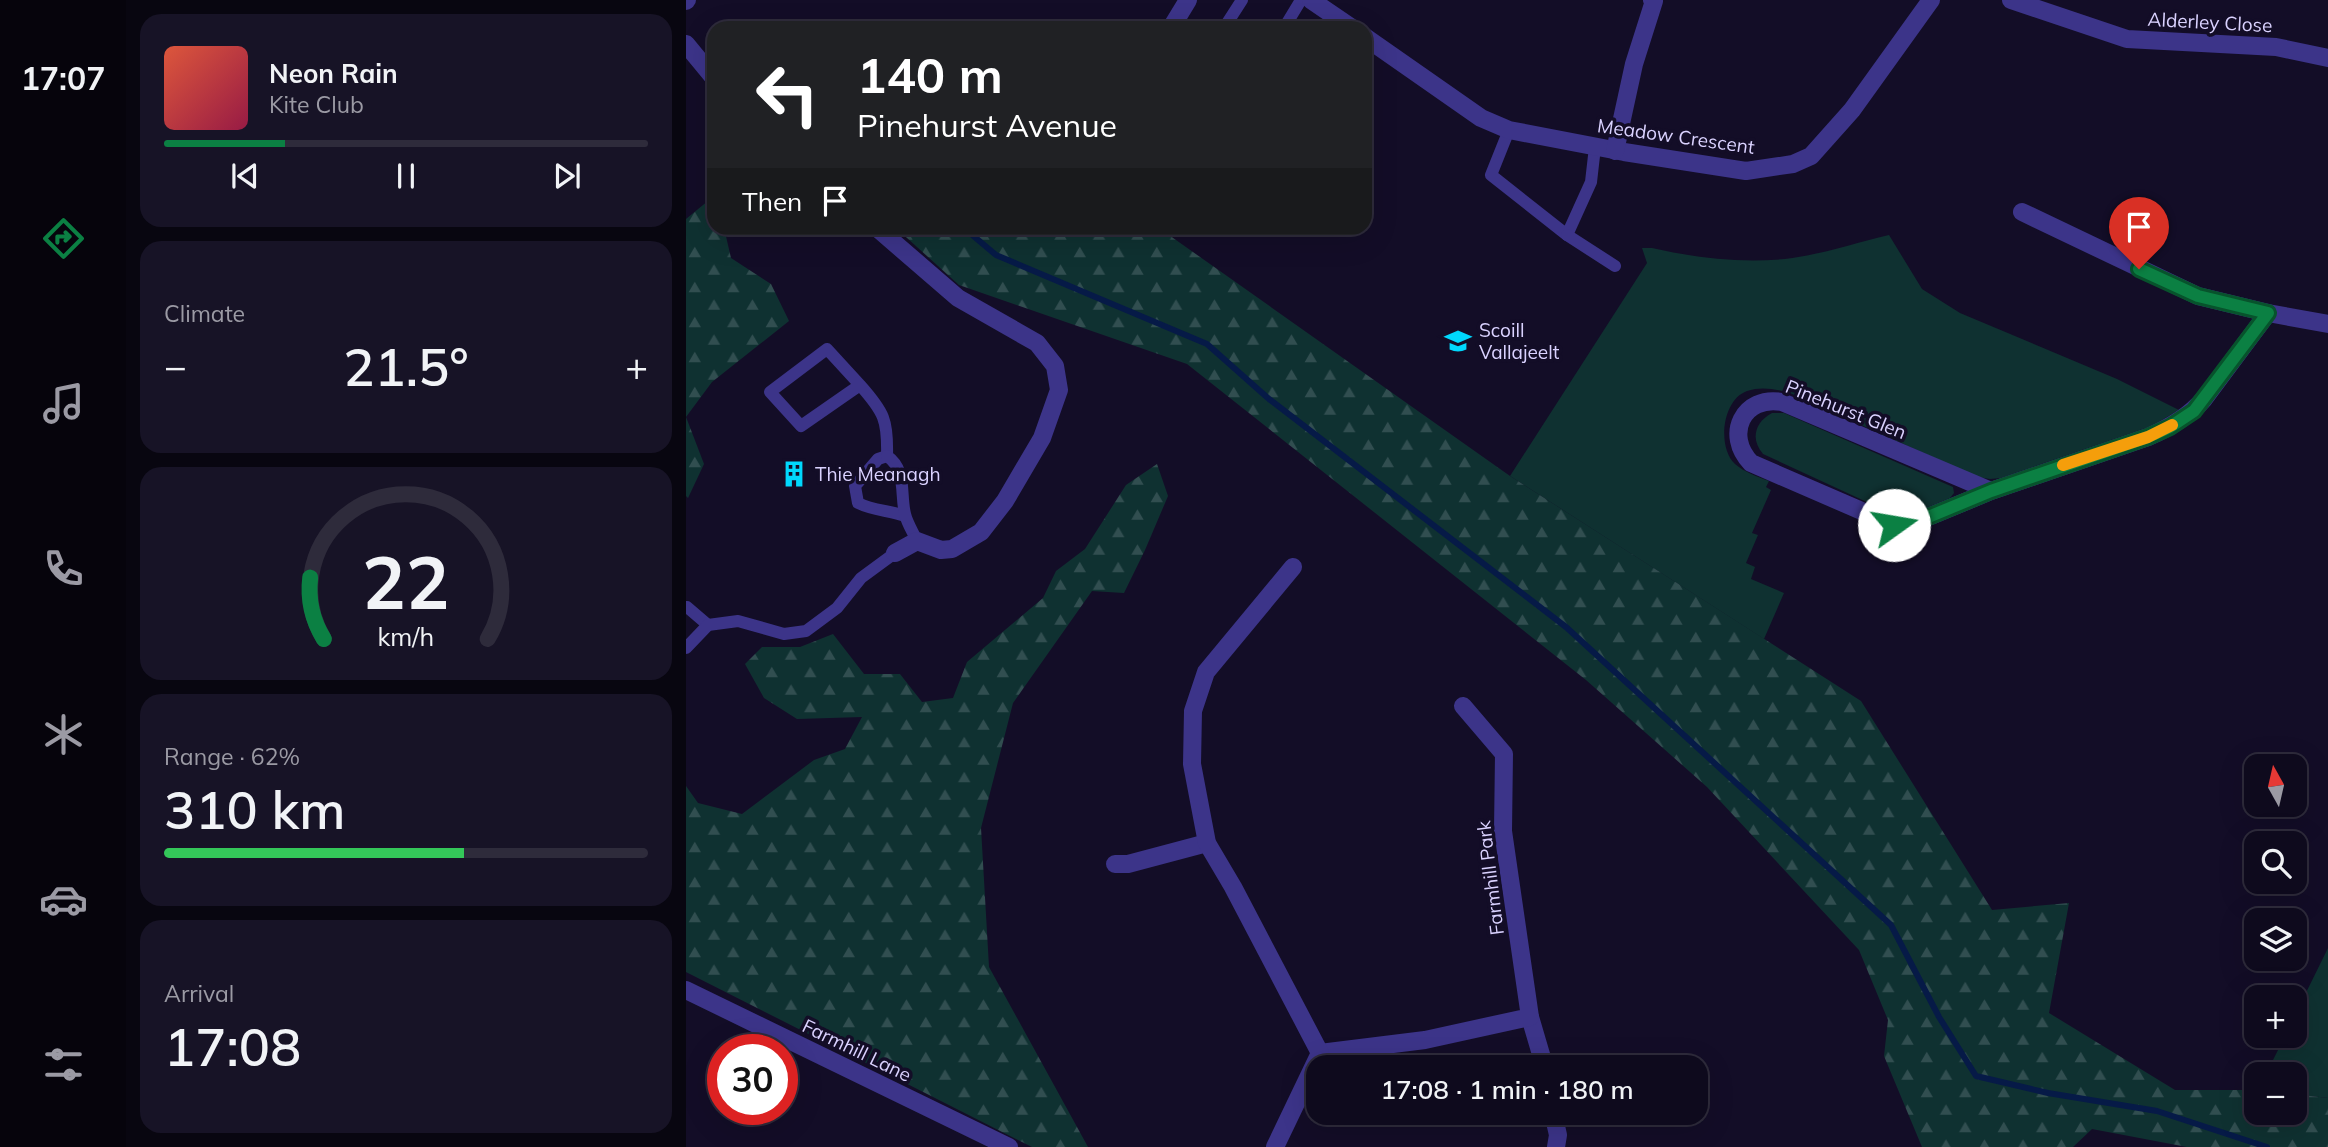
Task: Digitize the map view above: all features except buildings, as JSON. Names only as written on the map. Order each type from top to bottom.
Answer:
[{"type":"street","points":[[1175,21],[1188,0]]},
{"type":"street","points":[[1311,0],[1342,21]]},
{"type":"street","points":[[1615,150],[1634,64],[1654,0]]},
{"type":"street","name":"Meadow Crescent","points":[[1372,42],[1481,118],[1509,130],[1746,171],[1793,164],[1811,156],[1852,110],[1931,0]]},
{"type":"street","name":"Alderley Close","points":[[2011,0],[2127,39],[2276,47],[2328,58]]},
{"type":"street","points":[[686,44],[707,70]]},
{"type":"street","points":[[2022,212],[2179,288],[2221,303],[2328,324]]},
{"type":"street","points":[[885,235],[958,298],[1037,343],[1055,366],[1059,390],[1042,438],[1005,500],[981,532],[952,549],[941,550],[917,541],[895,553]]},
{"type":"street","name":"Pinehurst Glen","points":[[1991,491],[1782,402],[1756,405],[1741,421],[1738,433],[1740,449],[1751,463],[1894,525],[1909,525],[1991,491],[2170,427],[2194,411],[2268,313]]},
{"type":"street","points":[[1293,567],[1206,673],[1193,711],[1192,765],[1207,843],[1320,1053]]},
{"type":"street","name":"Farmhill Park","points":[[1463,706],[1504,754],[1503,831],[1530,1017],[1541,1055]]},
{"type":"street","points":[[1115,864],[1128,864],[1207,843]]},
{"type":"street","name":"Farmhill Lane","points":[[686,990],[1009,1147]]},
{"type":"street","points":[[1320,1053],[1425,1040],[1530,1017]]},
{"type":"street","points":[[1275,1147],[1320,1053]]},
{"type":"street","points":[[1556,1125],[1558,1135],[1556,1147]]},
{"type":"lane","points":[[1228,21],[1242,0]]},
{"type":"lane","points":[[1288,21],[1301,0]]},
{"type":"lane","points":[[1509,130],[1491,174],[1567,234],[1615,265]]},
{"type":"lane","points":[[1567,234],[1591,182],[1595,147]]},
{"type":"lane","points":[[860,385],[801,426],[770,392],[827,349],[860,385],[879,407],[887,431],[887,456]]},
{"type":"lane","points":[[887,456],[896,462],[900,470],[905,516],[917,541]]},
{"type":"lane","points":[[887,456],[878,459],[855,486],[855,495],[858,503],[872,509],[892,511],[905,516]]},
{"type":"lane","points":[[686,648],[708,625],[738,621],[784,634],[806,631],[837,608],[861,578],[895,553]]},
{"type":"lane","points":[[687,607],[708,625]]},
{"type":"green space","points":[[707,202],[707,235],[726,235],[731,258],[771,284],[789,321],[712,382],[686,417],[686,219]]},
{"type":"green space","points":[[904,235],[1169,235],[1510,476],[1861,701],[1992,910],[2069,903],[2049,1013],[2175,1090],[2244,1090],[2244,1125],[2307,1125],[2307,1096],[2328,1098],[2328,1147],[2187,1147],[2092,1129],[2073,1147],[1922,1147],[1884,1056],[1888,1020],[1859,950],[1707,787],[1586,680],[1187,364],[959,285]]},
{"type":"green space","points":[[1889,235],[1922,289],[1960,313],[2117,379],[2179,410],[2152,426],[2001,478],[1990,479],[1977,477],[1790,393],[1769,389],[1747,391],[1732,404],[1727,414],[1724,436],[1729,456],[1735,464],[1769,481],[1766,487],[1771,490],[1752,533],[1758,535],[1746,563],[1755,567],[1751,579],[1784,593],[1764,639],[1510,476],[1647,263],[1642,248],[1718,259],[1768,260],[1811,255]]},
{"type":"green space","points":[[1772,413],[1784,413],[1953,487],[1954,493],[1950,498],[1910,515],[1895,515],[1763,454],[1757,443],[1756,431],[1762,421]]},
{"type":"green space","points":[[686,417],[704,464],[688,498],[686,496]]},
{"type":"green space","points":[[1157,464],[1168,496],[1145,550],[1124,593],[1092,591],[1013,703],[981,828],[989,967],[1088,1147],[1032,1147],[686,972],[686,786],[698,803],[742,814],[814,760],[845,749],[862,717],[797,719],[764,698],[745,664],[762,647],[800,647],[833,634],[864,674],[900,674],[922,702],[953,698],[967,662],[1043,598],[1056,571],[1085,549],[1126,485]]},
{"type":"green space","points":[[2328,948],[2328,1098],[2307,1096],[2307,1062],[2272,1062],[2279,1048],[2307,1048],[2307,991]]},
{"type":"waterway","points":[[972,235],[996,255],[1207,344],[1269,399],[1566,627],[1891,925],[1939,1017],[1976,1076],[2048,1093],[2157,1111],[2267,1147]]},
{"type":"slow traffic","points":[[2063,465],[2159,433],[2172,425]]},
{"type":"place","name":"Scoill Vallajeelt","points":[[1458,341]]},
{"type":"place","name":"Thie Meanagh","points":[[794,474]]},
{"type":"route","points":[[1894,525],[1909,525],[2052,468],[2148,437],[2170,427],[2194,411],[2268,313],[2198,296],[2139,269]]}]
